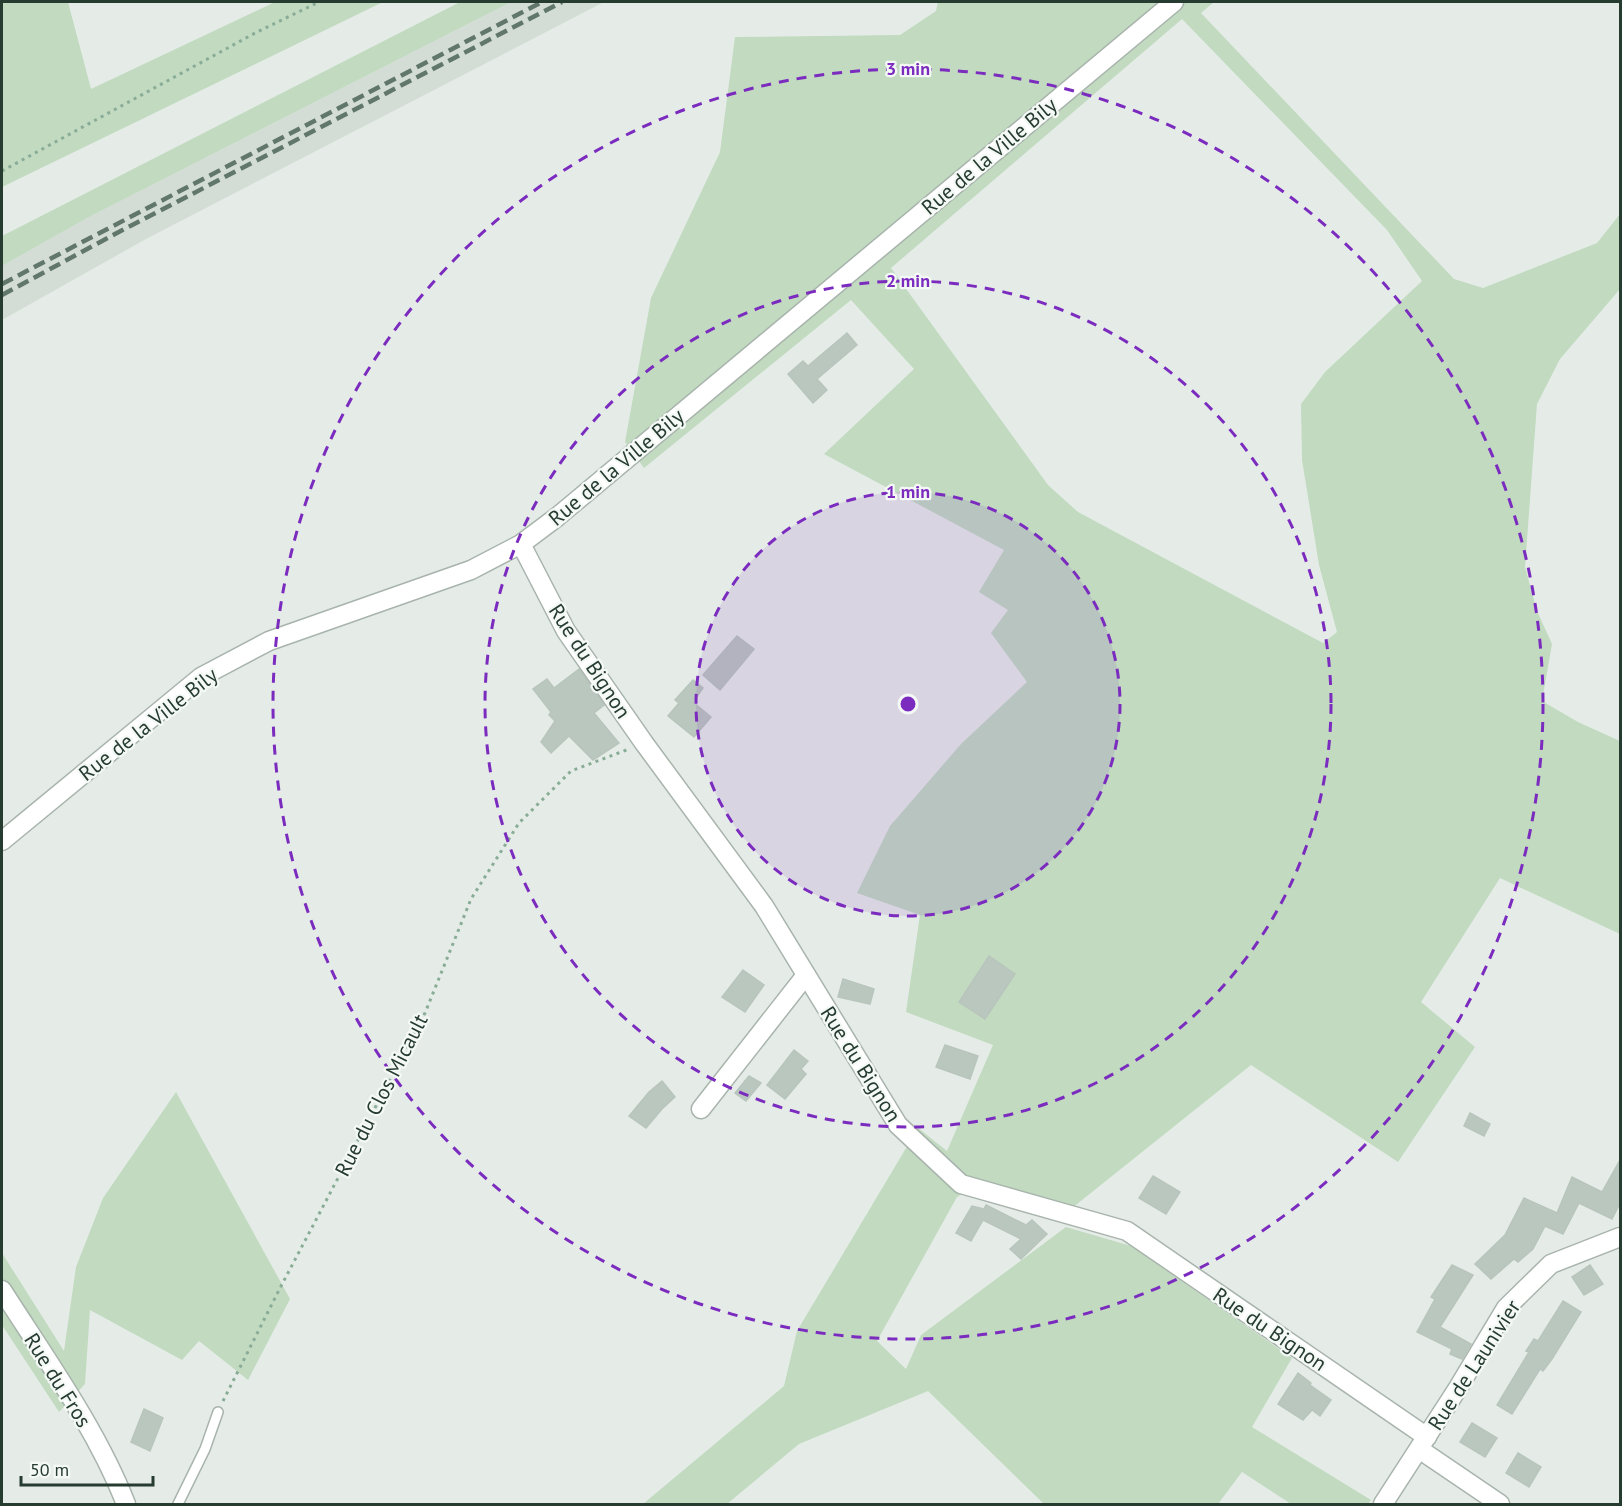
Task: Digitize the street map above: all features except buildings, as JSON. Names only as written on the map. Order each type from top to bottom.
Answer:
[{"type":"street","name":"Rue de la Ville Bily","points":[[2,841],[201,677],[269,641],[471,570],[520,544],[556,517],[1174,2]]},
{"type":"street","name":"Rue du Bignon","points":[[520,544],[566,631],[644,743],[764,906],[898,1125],[961,1184],[1127,1232],[1423,1443],[1500,1504]]},
{"type":"street","points":[[701,1109],[806,975]]},
{"type":"street","name":"Rue de Launivier","points":[[1383,1504],[1506,1308],[1551,1264],[1620,1237]]},
{"type":"street","name":"Rue du Fros","points":[[2,1290],[75,1405],[117,1481],[126,1504]]},
{"type":"lane","points":[[178,1504],[205,1449],[218,1412]]},
{"type":"path","points":[[2,171],[257,32],[319,2]]},
{"type":"path","name":"Rue du Clos Micault","points":[[218,1412],[279,1290],[425,1013],[471,899],[519,823],[571,771],[644,743]]},
{"type":"shaded area","points":[[511,2],[604,2],[146,239],[2,320],[2,266],[89,217]]},
{"type":"green space","points":[[2,2],[68,2],[91,89],[275,2],[383,2],[2,187]]},
{"type":"green space","points":[[460,2],[511,2],[89,217],[2,266],[2,236]]},
{"type":"green space","points":[[938,2],[1214,2],[1201,13],[1454,279],[1483,288],[1597,243],[1620,214],[1620,289],[1560,359],[1537,404],[1525,567],[1537,611],[1552,644],[1542,701],[1578,722],[1620,741],[1620,934],[1500,878],[1421,1002],[1475,1047],[1398,1162],[1251,1065],[1072,1208],[984,1182],[957,1197],[877,1341],[906,1369],[921,1335],[1066,1227],[1131,1246],[1292,1358],[1252,1427],[1371,1500],[1368,1504],[1291,1504],[1242,1472],[1218,1504],[1044,1504],[928,1391],[799,1444],[727,1504],[643,1504],[784,1386],[797,1331],[918,1128],[947,1151],[993,1045],[906,1012],[920,915],[857,893],[890,826],[961,744],[1027,682],[991,633],[1008,610],[979,592],[1004,550],[824,454],[914,369],[851,300],[644,468],[625,442],[651,298],[720,152],[735,37],[900,35],[936,11]],"holes":[[[1182,19],[1387,230],[1422,281],[1325,372],[1301,404],[1302,460],[1319,565],[1337,632],[1323,643],[1078,512],[1048,485],[891,268]]]},
{"type":"green space","points":[[176,1092],[290,1299],[248,1380],[199,1341],[182,1360],[90,1310],[85,1384],[59,1412],[2,1325],[2,1253],[64,1351],[76,1267],[103,1198]]},
{"type":"railway","points":[[2,284],[542,2]]},
{"type":"railway","points":[[2,295],[562,2]]}]
